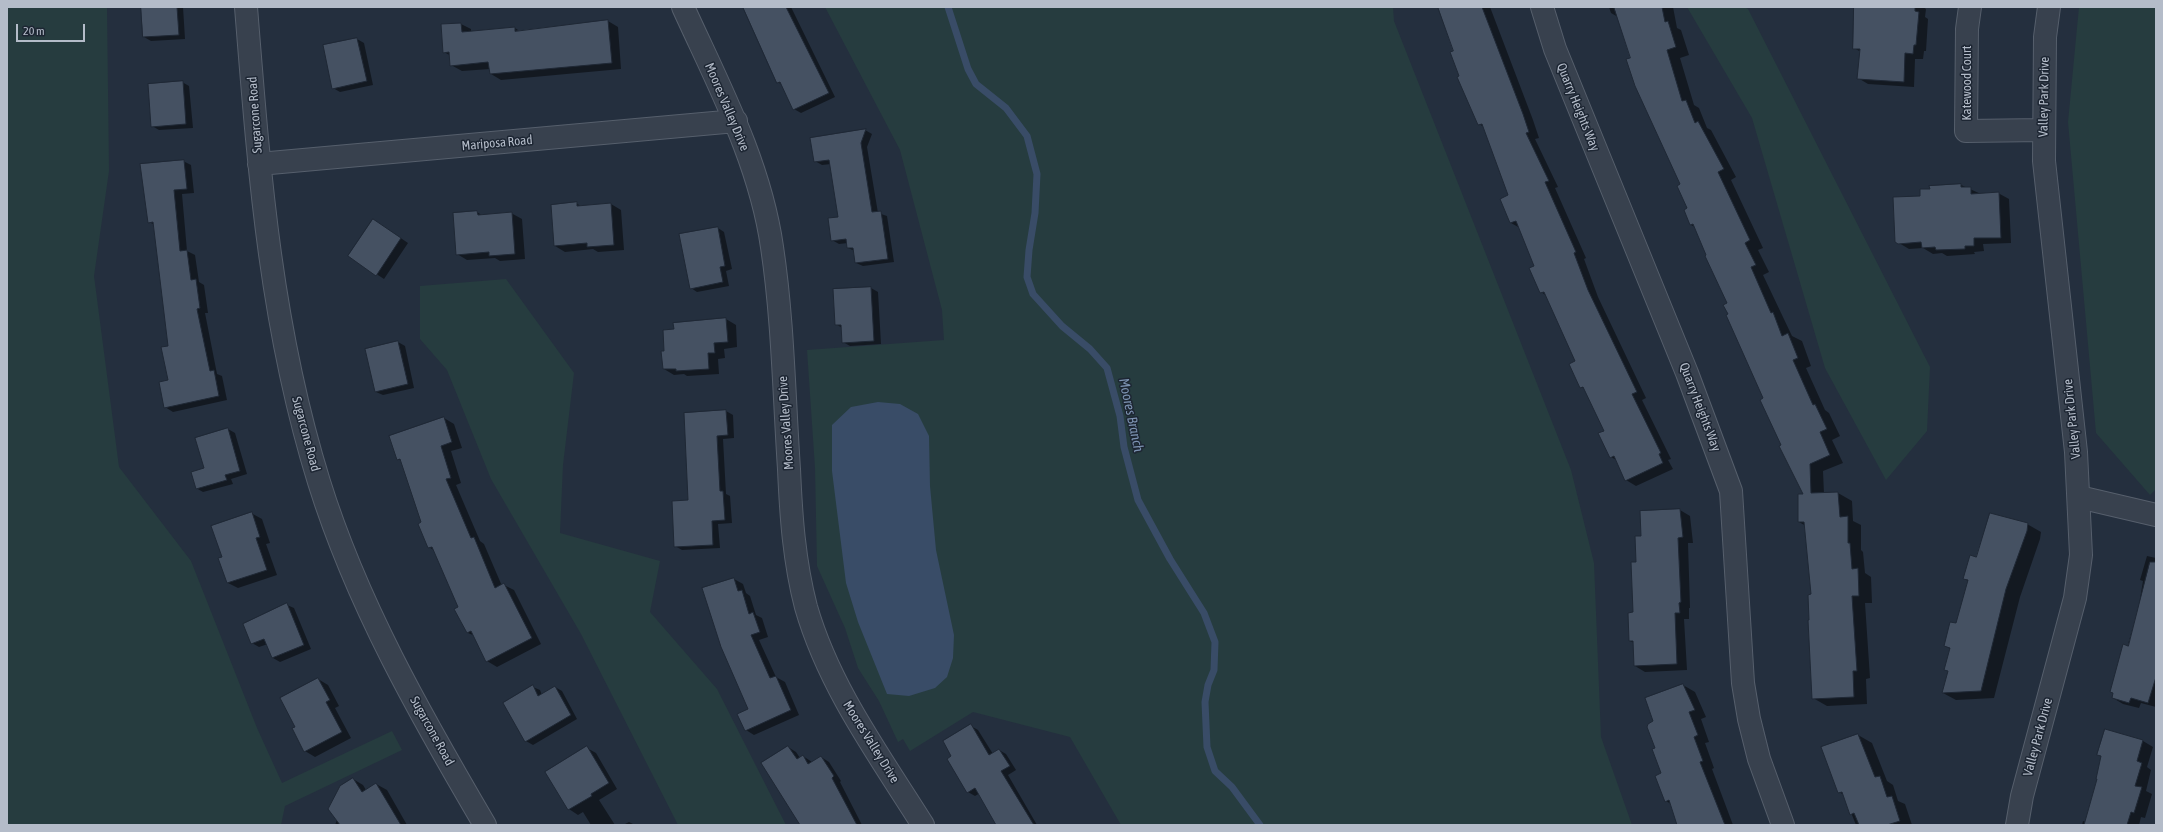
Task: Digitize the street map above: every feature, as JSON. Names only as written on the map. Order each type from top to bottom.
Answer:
[{"type":"street","name":"Sugarcone Road","points":[[246,7],[259,164],[269,256],[282,339],[319,483],[343,550],[382,639],[440,748],[485,825]]},
{"type":"street","name":"Moores Valley Drive","points":[[683,7],[736,121],[766,209],[778,291],[792,526],[797,568],[807,607],[822,652],[842,697],[923,825]]},
{"type":"street","name":"Quarry Heights Way","points":[[1542,7],[1555,49],[1687,373],[1731,491],[1744,690],[1759,759],[1783,825]]},
{"type":"street","name":"Katewood Court","points":[[1970,7],[1967,29],[1966,131],[2043,130]]},
{"type":"street","name":"Valley Park Drive","points":[[2017,825],[2022,796],[2075,598],[2081,555],[2079,497],[2044,162],[2043,130],[2045,37],[2049,7]]},
{"type":"street","name":"Mariposa Road","points":[[259,164],[736,121]]},
{"type":"street","points":[[2079,497],[2156,515]]},
{"type":"green space","points":[[7,7],[107,7],[109,171],[94,276],[119,467],[191,561],[257,728],[282,783],[392,731],[402,750],[285,806],[281,825],[7,825]]},
{"type":"green space","points":[[825,7],[1393,7],[1394,21],[1571,470],[1594,563],[1601,737],[1632,825],[1121,825],[1070,737],[973,712],[910,751],[903,739],[898,742],[879,701],[858,668],[845,628],[817,566],[815,468],[807,350],[944,340],[942,310],[900,150]]},
{"type":"green space","points":[[1687,7],[1744,7],[1748,9],[1930,367],[1927,431],[1886,480],[1825,368],[1752,118]]},
{"type":"green space","points":[[2079,7],[2156,7],[2156,489],[2150,495],[2096,433],[2068,122]]},
{"type":"green space","points":[[506,279],[574,373],[563,465],[560,533],[660,561],[650,612],[717,689],[786,825],[678,825],[581,634],[491,479],[447,370],[420,339],[420,286]]},
{"type":"water","points":[[878,402],[900,404],[918,414],[929,436],[930,486],[936,550],[954,635],[953,658],[947,677],[935,688],[909,696],[887,694],[858,622],[846,583],[832,471],[832,425],[851,407]]},
{"type":"building","points":[[141,7],[177,7],[179,35],[143,37]]},
{"type":"building","points":[[743,7],[786,7],[829,93],[793,110],[780,82],[777,83]]},
{"type":"building","points":[[1438,7],[1482,7],[1523,114],[1529,132],[1526,133],[1549,181],[1545,182],[1576,252],[1574,253],[1588,290],[1637,392],[1632,394],[1661,453],[1659,454],[1663,463],[1625,481],[1614,456],[1610,458],[1598,433],[1604,431],[1583,387],[1580,388],[1569,364],[1575,361],[1544,292],[1540,293],[1529,268],[1534,266],[1516,221],[1510,223],[1500,199],[1508,195],[1482,124],[1478,125],[1457,77],[1459,76],[1450,52],[1453,51]]},
{"type":"building","points":[[1614,7],[1662,7],[1665,22],[1668,21],[1676,47],[1667,50],[1682,101],[1686,100],[1695,123],[1698,121],[1724,169],[1718,172],[1750,240],[1745,243],[1756,265],[1751,267],[1771,313],[1773,312],[1782,336],[1788,333],[1798,358],[1793,360],[1813,405],[1815,404],[1827,429],[1820,432],[1830,455],[1810,464],[1811,493],[1838,492],[1840,517],[1848,516],[1848,543],[1850,543],[1852,569],[1858,568],[1859,596],[1852,596],[1857,671],[1853,671],[1854,697],[1812,699],[1808,620],[1808,595],[1811,594],[1804,522],[1798,522],[1798,494],[1803,494],[1779,446],[1781,445],[1760,400],[1763,398],[1726,315],[1728,314],[1723,305],[1727,303],[1705,256],[1706,255],[1693,224],[1690,225],[1684,210],[1687,208],[1677,186],[1680,184],[1635,86],[1626,59],[1630,58]]},
{"type":"building","points":[[1854,7],[1915,7],[1915,11],[1919,12],[1916,45],[1914,45],[1913,54],[1905,53],[1904,82],[1857,79],[1860,49],[1853,49]]},
{"type":"building","points":[[608,20],[612,63],[490,74],[488,62],[450,66],[449,52],[443,53],[441,24],[461,23],[462,32],[515,27],[515,31]]},
{"type":"building","points":[[357,38],[367,81],[332,89],[323,45]]},
{"type":"building","points":[[183,81],[186,124],[151,127],[148,84]]},
{"type":"building","points":[[866,129],[861,143],[872,212],[881,211],[888,259],[855,263],[853,248],[847,248],[846,239],[831,241],[828,218],[838,217],[829,160],[814,162],[810,138]]},
{"type":"building","points":[[184,160],[187,189],[174,190],[180,251],[187,250],[191,280],[196,279],[200,308],[197,309],[210,371],[214,370],[219,396],[164,408],[159,382],[168,380],[161,347],[168,346],[153,222],[148,223],[140,164]]},
{"type":"building","points":[[1961,184],[1961,187],[1971,187],[1971,194],[1999,192],[2001,238],[1974,238],[1974,246],[1965,246],[1965,249],[1936,250],[1935,247],[1922,248],[1921,242],[1898,244],[1895,242],[1893,197],[1920,196],[1920,189],[1930,189],[1929,186]]},
{"type":"building","points":[[577,202],[577,206],[611,203],[614,245],[587,247],[587,243],[554,246],[551,205]]},
{"type":"building","points":[[477,211],[478,215],[512,212],[515,254],[489,256],[489,252],[456,255],[453,213]]},
{"type":"building","points":[[373,219],[401,238],[376,276],[348,256]]},
{"type":"building","points":[[718,227],[725,266],[720,267],[723,282],[690,289],[679,234]]},
{"type":"building","points":[[871,287],[874,341],[842,343],[841,325],[835,325],[833,289]]},
{"type":"building","points":[[726,318],[728,342],[714,343],[715,353],[708,353],[709,369],[676,371],[676,369],[663,369],[661,351],[664,351],[663,330],[674,329],[673,323]]},
{"type":"building","points":[[398,341],[408,384],[375,392],[365,349]]},
{"type":"building","points":[[726,410],[728,435],[717,436],[720,491],[723,491],[725,520],[712,521],[713,545],[674,547],[672,501],[688,500],[684,413]]},
{"type":"building","points":[[444,417],[452,442],[441,446],[451,478],[446,479],[471,538],[474,537],[495,588],[504,583],[532,638],[486,662],[471,631],[467,633],[454,609],[458,607],[432,547],[428,548],[418,524],[421,522],[400,459],[397,460],[389,436]]},
{"type":"building","points":[[228,428],[240,471],[225,475],[227,480],[196,489],[191,472],[204,468],[195,438]]},
{"type":"building","points":[[1680,509],[1683,537],[1678,538],[1681,602],[1679,603],[1680,613],[1675,613],[1677,664],[1634,666],[1633,641],[1629,641],[1628,613],[1633,612],[1631,562],[1636,562],[1635,536],[1641,536],[1640,511]]},
{"type":"building","points":[[252,512],[260,537],[256,538],[267,570],[227,583],[218,558],[222,557],[211,526]]},
{"type":"building","points":[[1990,513],[2028,523],[2027,531],[2006,589],[1981,691],[1942,693],[1948,671],[1944,670],[1950,648],[1944,646],[1950,622],[1956,623],[1968,580],[1963,579],[1970,555],[1976,557]]},
{"type":"building","points":[[2150,562],[2156,562],[2156,677],[2148,703],[2131,698],[2129,703],[2112,698],[2113,693],[2110,692],[2123,644],[2128,646]]},
{"type":"building","points":[[734,578],[738,591],[742,590],[749,614],[753,612],[760,632],[751,635],[770,678],[776,676],[791,710],[745,731],[737,714],[748,709],[721,647],[702,588]]},
{"type":"building","points":[[287,603],[304,645],[272,658],[264,639],[251,644],[243,624]]},
{"type":"building","points":[[318,678],[330,700],[326,702],[342,732],[304,752],[292,728],[295,727],[280,698]]},
{"type":"building","points":[[1683,684],[1695,710],[1689,712],[1698,735],[1694,737],[1703,761],[1700,762],[1725,825],[1677,825],[1669,800],[1665,802],[1655,776],[1661,773],[1652,749],[1655,748],[1647,727],[1648,724],[1653,721],[1645,698]]},
{"type":"building","points":[[533,685],[538,696],[555,686],[571,715],[525,742],[503,703]]},
{"type":"building","points":[[971,724],[989,755],[999,749],[1010,766],[1001,771],[1034,825],[996,825],[975,788],[967,793],[947,759],[951,756],[943,741]]},
{"type":"building","points":[[2105,729],[2143,740],[2137,761],[2142,763],[2135,786],[2142,787],[2134,813],[2131,812],[2127,825],[2084,825],[2097,779],[2101,756],[2097,755]]},
{"type":"building","points":[[1858,734],[1875,777],[1880,776],[1887,797],[1892,796],[1900,821],[1887,825],[1859,825],[1854,813],[1850,815],[1842,792],[1838,793],[1821,747]]},
{"type":"building","points":[[587,746],[609,783],[591,794],[592,796],[568,810],[545,772]]},
{"type":"building","points":[[788,746],[797,759],[803,755],[808,764],[821,756],[834,776],[832,778],[857,825],[800,825],[761,763]]},
{"type":"building","points":[[353,778],[362,792],[376,783],[401,825],[340,825],[328,809],[340,786]]},
{"type":"waterway","name":"Moores Branch","points":[[948,7],[968,69],[976,84],[1006,108],[1027,136],[1037,174],[1035,213],[1029,250],[1027,277],[1033,294],[1062,326],[1090,349],[1107,368],[1120,416],[1124,447],[1138,500],[1170,559],[1204,613],[1215,642],[1214,670],[1208,685],[1205,702],[1207,747],[1215,771],[1232,787],[1260,825]]}]
